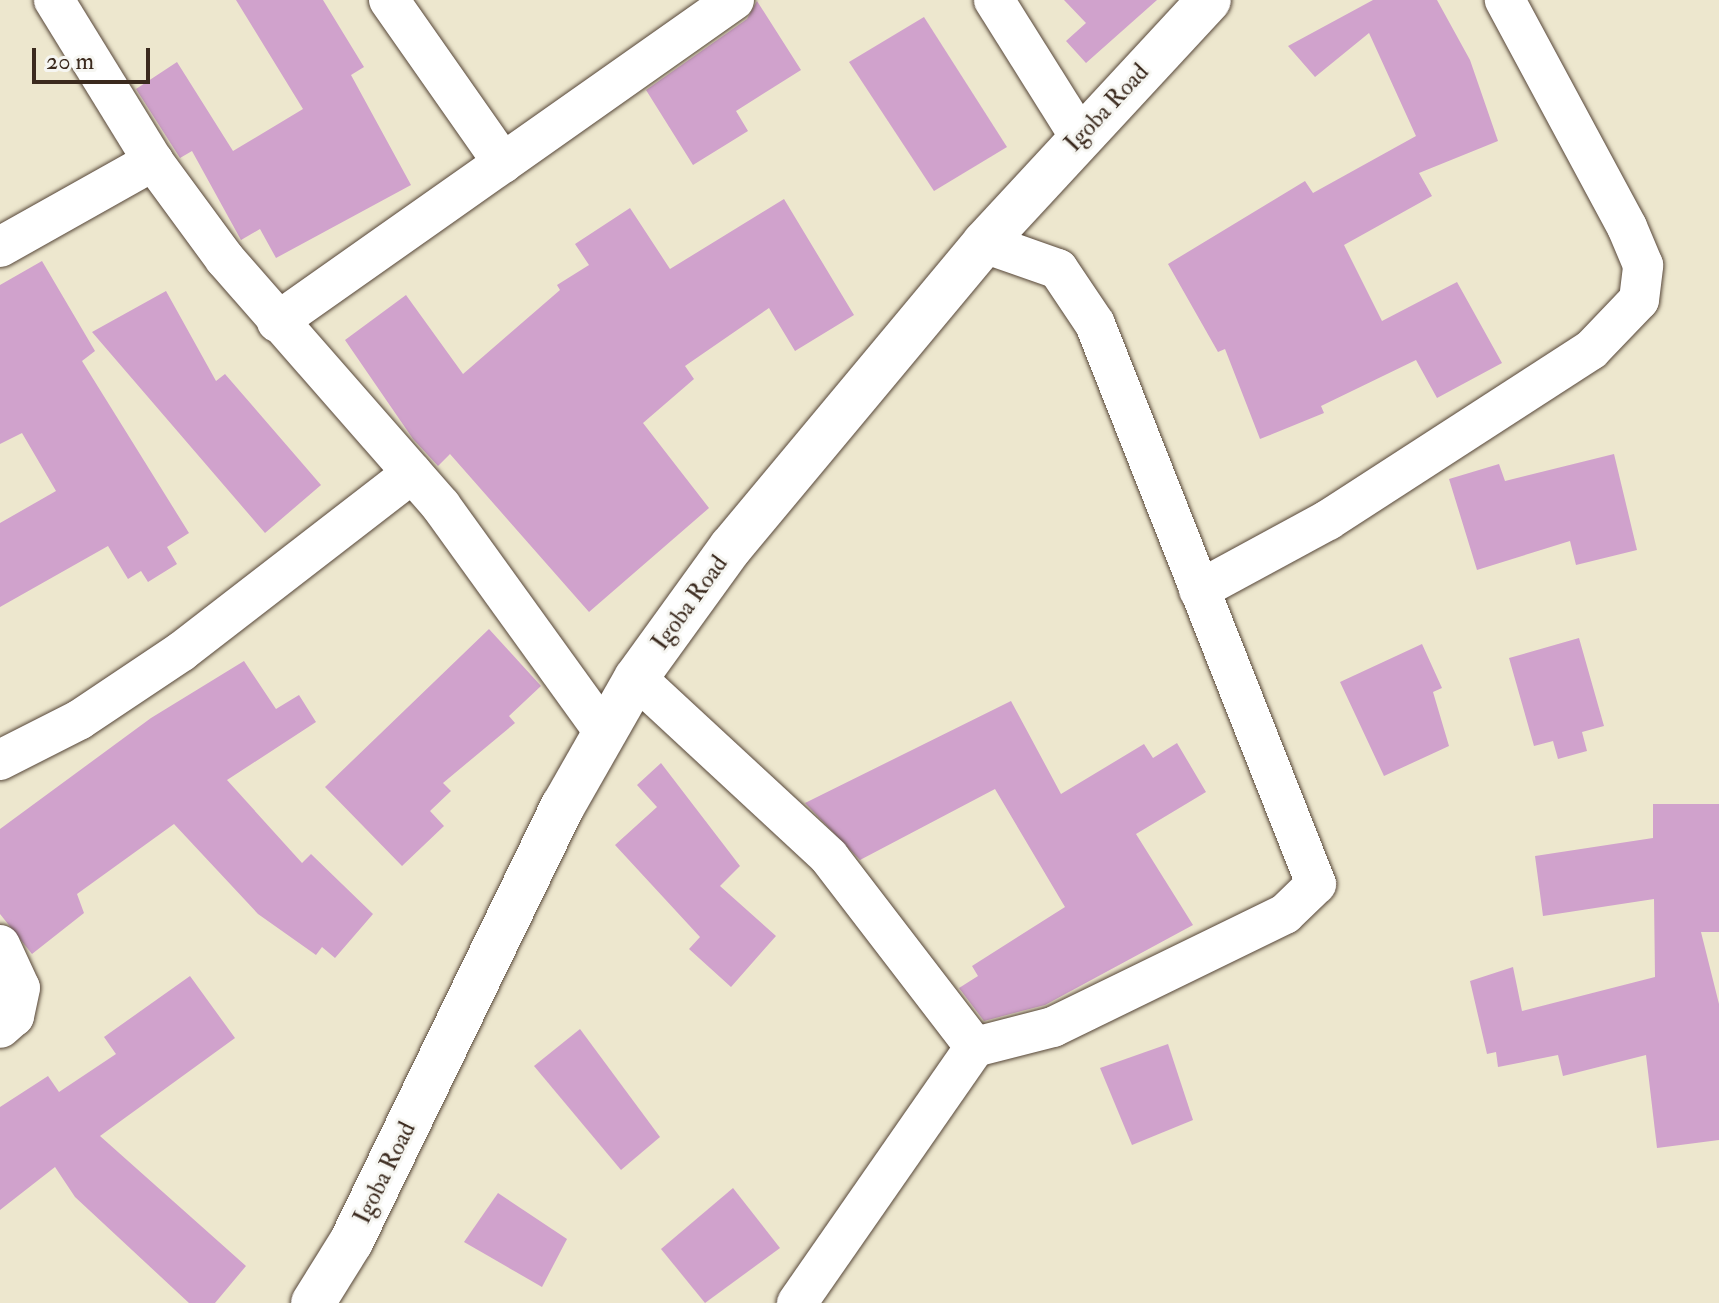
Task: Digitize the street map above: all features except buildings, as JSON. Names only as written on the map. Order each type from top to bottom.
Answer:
[{"type":"street","points":[[54,0],[153,161],[277,322],[412,473],[603,731]]},
{"type":"street","points":[[389,0],[503,163]]},
{"type":"street","points":[[277,322],[734,0]]},
{"type":"street","points":[[994,0],[1080,137]]},
{"type":"street","name":"Igoba Road","points":[[313,1303],[358,1228],[603,731],[636,678],[731,547],[984,243],[1209,0]]},
{"type":"street","points":[[1199,590],[1328,520],[1591,350],[1639,300],[1643,265],[1627,227],[1505,0]]},
{"type":"street","points":[[0,247],[153,161]]},
{"type":"street","points":[[797,1303],[975,1047],[1053,1027],[1285,914],[1316,884],[1095,324],[1058,269],[984,243]]},
{"type":"street","points":[[0,760],[79,720],[182,651],[412,473]]},
{"type":"street","points":[[636,678],[829,857],[975,1047]]},
{"type":"street","points":[[0,945],[20,988],[14,1016],[0,1028]]}]
